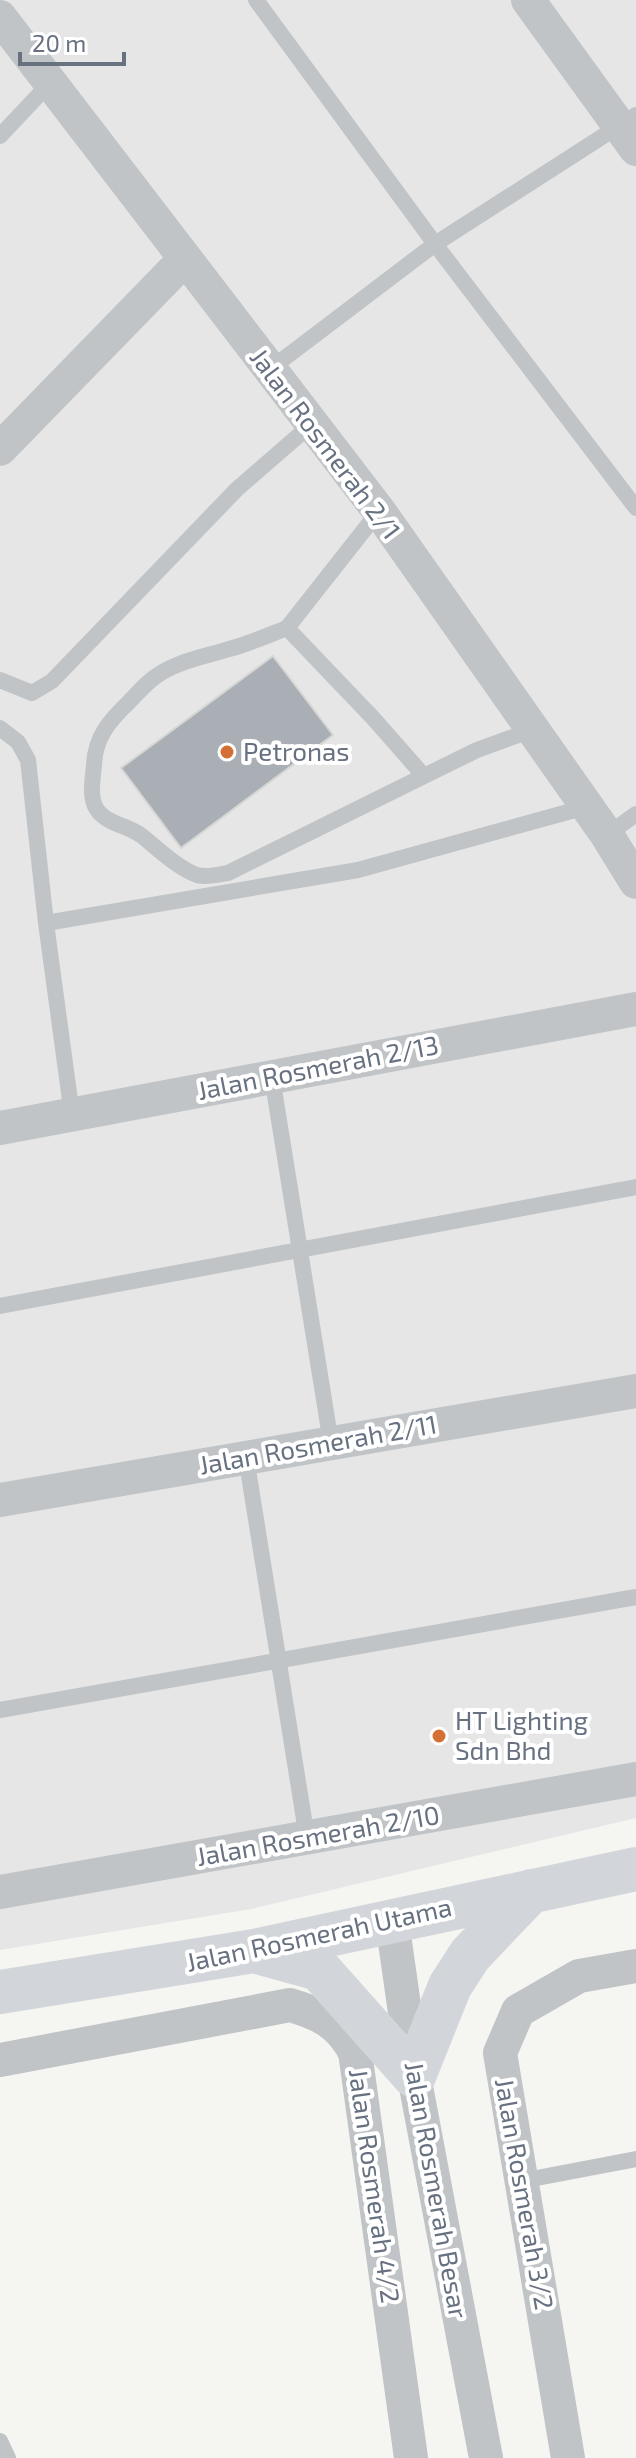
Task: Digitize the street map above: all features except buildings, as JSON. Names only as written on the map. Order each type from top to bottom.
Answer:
[{"type":"main road","name":"Jalan Rosmerah Utama","points":[[0,1992],[254,1951],[636,1869]]},
{"type":"main road","points":[[254,1951],[319,1969],[414,2076],[450,1986],[470,1955],[531,1891]]},
{"type":"street","points":[[528,0],[631,130]]},
{"type":"street","name":"Jalan Rosmerah 2/1","points":[[0,17],[379,511],[607,835],[636,882]]},
{"type":"street","points":[[0,449],[184,260]]},
{"type":"street","name":"Jalan Rosmerah 2/13","points":[[0,1128],[636,1009]]},
{"type":"street","name":"Jalan Rosmerah 2/11","points":[[0,1500],[636,1391]]},
{"type":"street","name":"Jalan Rosmerah 2/10","points":[[0,1892],[636,1779]]},
{"type":"street","name":"Jalan Rosmerah Besar","points":[[392,1921],[414,2076],[486,2458]]},
{"type":"street","name":"Jalan Rosmerah 3/2","points":[[568,2458],[500,2053],[518,2011],[579,1976],[636,1966]]},
{"type":"street","name":"Jalan Rosmerah 4/2","points":[[0,2060],[290,2005],[317,2013],[345,2033],[355,2052],[411,2458]]},
{"type":"lane","points":[[256,0],[435,244],[636,508]]},
{"type":"lane","points":[[0,136],[50,83]]},
{"type":"lane","points":[[269,370],[435,244],[631,130]]},
{"type":"lane","points":[[0,680],[32,693],[52,681],[237,489],[313,423]]},
{"type":"lane","points":[[379,511],[287,628],[180,663],[155,677],[109,721],[97,744],[94,760],[94,806],[111,821],[138,833],[159,851],[197,875],[228,873],[477,750],[532,730]]},
{"type":"lane","points":[[287,628],[424,776]]},
{"type":"lane","points":[[0,728],[18,742],[28,760],[72,1115]]},
{"type":"lane","points":[[46,923],[358,870],[586,807]]},
{"type":"lane","points":[[607,835],[636,814]]},
{"type":"lane","points":[[272,1077],[331,1443]]},
{"type":"lane","points":[[0,1306],[636,1187]]},
{"type":"lane","points":[[246,1457],[307,1838]]},
{"type":"lane","points":[[0,1710],[636,1597]]},
{"type":"lane","points":[[521,2181],[636,2159]]},
{"type":"lane","points":[[0,2441],[8,2458]]},
{"type":"shaded area","points":[[0,0],[636,0],[636,1818],[251,1909],[0,1950]]},
{"type":"place","name":"Petronas","points":[[227,752]]},
{"type":"place","name":"HT Lighting Sdn Bhd","points":[[439,1736]]}]
